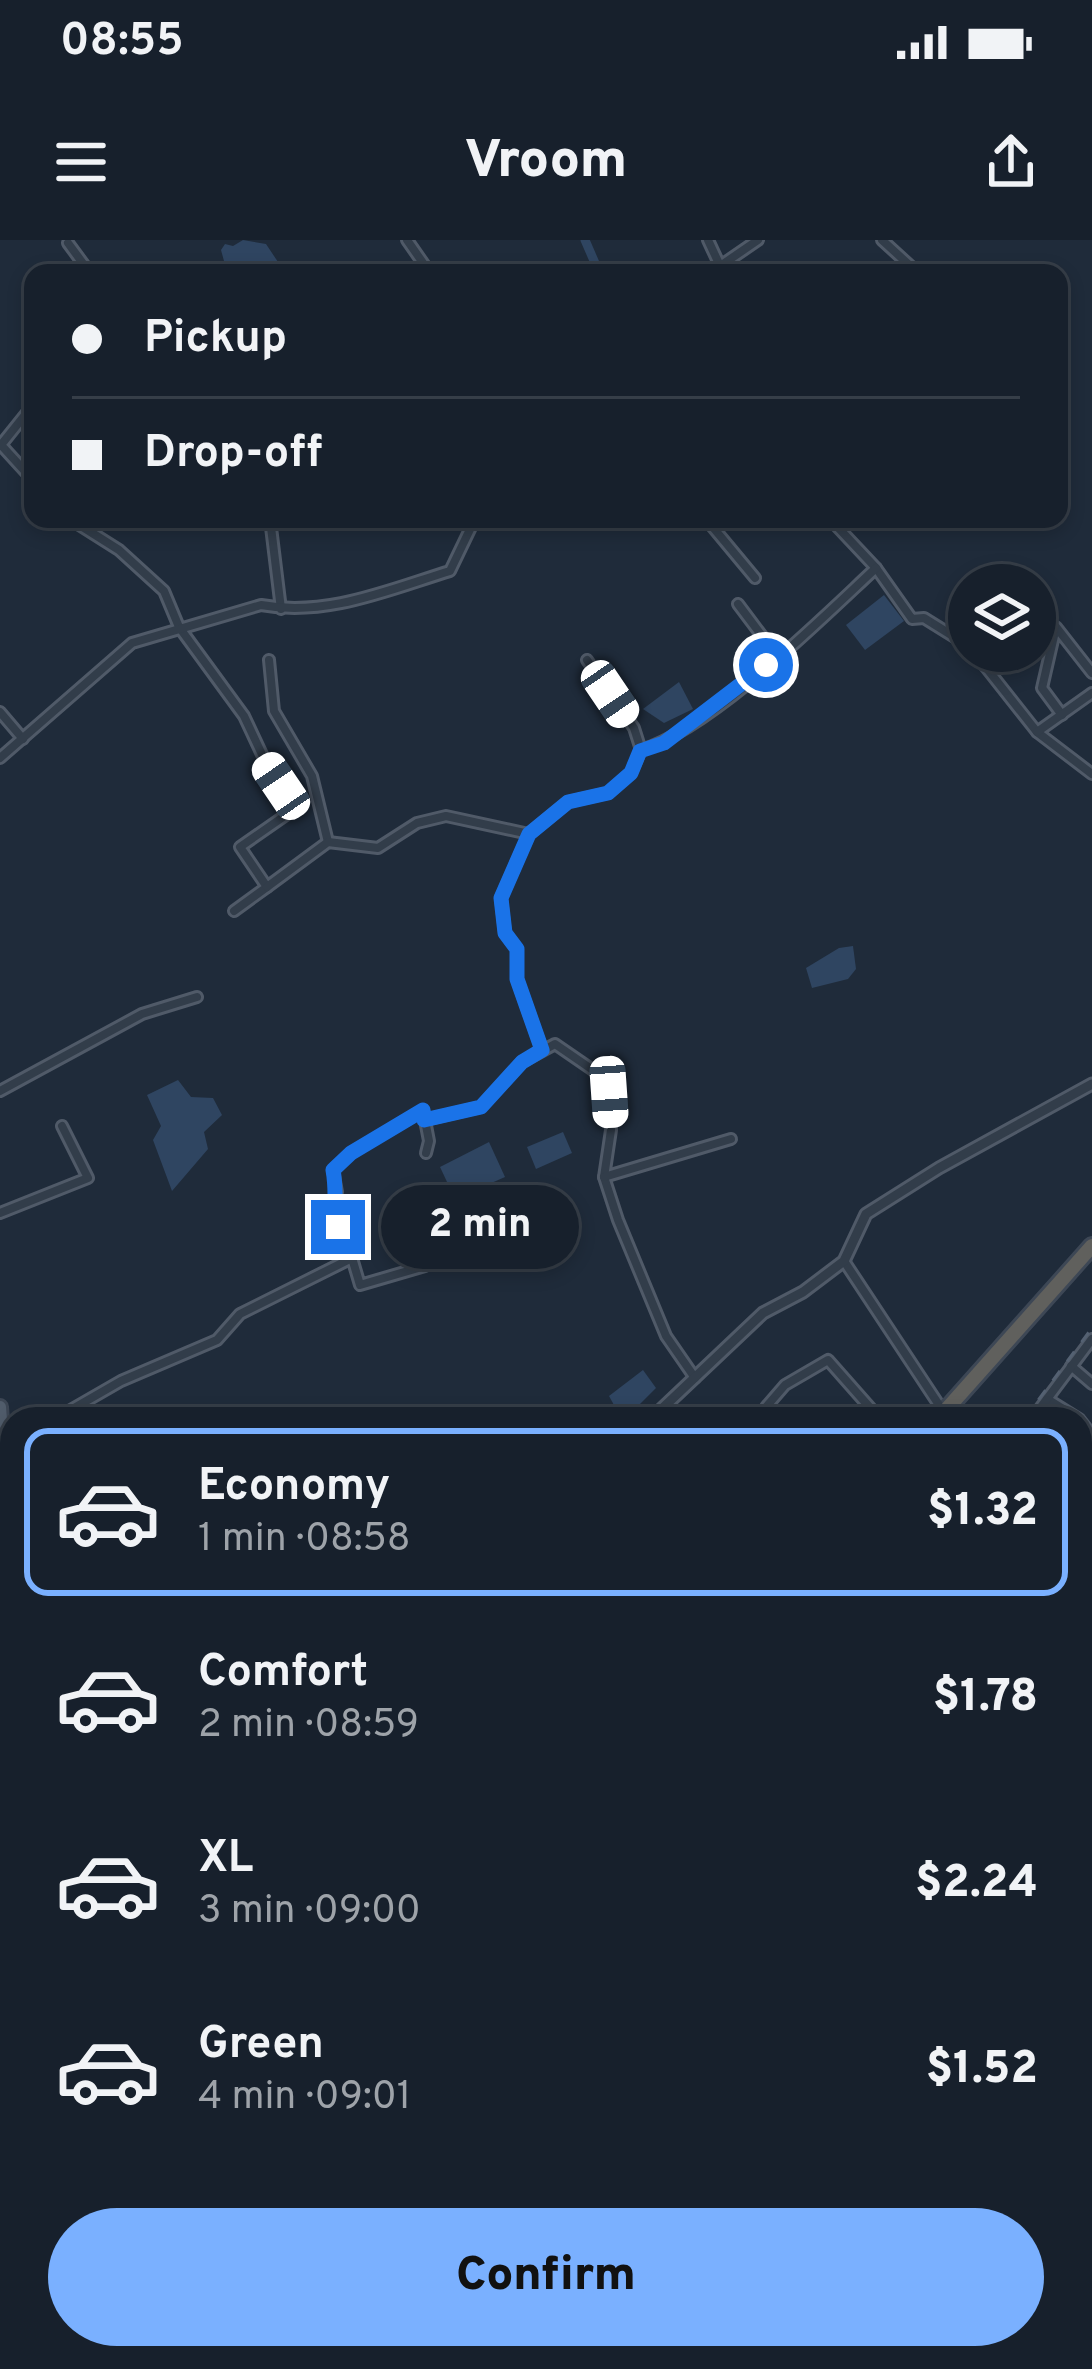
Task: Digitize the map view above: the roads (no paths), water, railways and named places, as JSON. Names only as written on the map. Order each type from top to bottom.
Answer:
[{"type":"highway","points":[[948,1407],[1090,1252]]},
{"type":"street","points":[[726,264],[758,240]]},
{"type":"street","points":[[882,240],[908,264]]},
{"type":"street","points":[[68,243],[83,264]]},
{"type":"street","points":[[24,416],[0,444],[24,470]]},
{"type":"street","points":[[84,528],[119,550],[164,591],[179,627],[244,716],[266,763],[296,808],[240,847],[267,887]]},
{"type":"street","points":[[271,528],[281,609]]},
{"type":"street","points":[[0,758],[131,643],[261,605],[281,609],[336,606],[450,572],[471,528]]},
{"type":"street","points":[[713,528],[755,578]]},
{"type":"street","points":[[838,528],[876,568],[913,619],[924,618],[948,634]]},
{"type":"street","points":[[640,751],[682,731],[777,656],[876,568]]},
{"type":"street","points":[[738,604],[777,656]]},
{"type":"street","points":[[1062,715],[1042,688],[1056,627],[1092,673]]},
{"type":"street","points":[[269,660],[274,711],[312,776],[328,842]]},
{"type":"street","points":[[542,1050],[517,979],[517,949],[505,933],[501,898],[529,834],[568,802],[608,793],[631,773],[640,751],[634,728],[587,660]]},
{"type":"street","points":[[989,672],[1036,732],[1092,774]]},
{"type":"street","points":[[1036,732],[1092,693]]},
{"type":"street","points":[[0,712],[23,740]]},
{"type":"street","points":[[234,911],[328,842],[378,848],[417,824],[446,816],[529,834]]},
{"type":"street","points":[[0,1091],[142,1014],[197,997]]},
{"type":"street","points":[[424,1120],[481,1107],[522,1062],[555,1043],[603,1077],[609,1092],[611,1130],[604,1177],[643,1287],[666,1336],[695,1378]]},
{"type":"street","points":[[664,1407],[763,1313],[803,1292],[844,1261],[866,1214],[1092,1084]]},
{"type":"street","points":[[424,1266],[360,1285],[333,1204],[337,1192],[333,1170],[351,1153],[423,1110],[429,1141],[426,1154]]},
{"type":"street","points":[[0,1213],[88,1178],[62,1126]]},
{"type":"street","points":[[604,1177],[731,1139]]},
{"type":"street","points":[[77,1407],[121,1381],[217,1340],[240,1314],[352,1258]]},
{"type":"street","points":[[844,1261],[936,1407]]},
{"type":"street","points":[[1041,1407],[1092,1339]]},
{"type":"street","points":[[766,1407],[785,1385],[828,1360],[869,1407]]},
{"type":"street","points":[[1071,1366],[1092,1384]]},
{"type":"street","points":[[1047,1399],[1060,1407]]},
{"type":"water","points":[[243,240],[266,244],[278,262],[224,261],[221,250],[225,244],[233,246]]},
{"type":"water","points":[[884,595],[904,621],[865,650],[846,625]]},
{"type":"water","points":[[679,682],[693,709],[664,723],[643,709]]},
{"type":"water","points":[[853,946],[856,969],[848,979],[812,988],[806,968],[839,948]]},
{"type":"water","points":[[178,1080],[191,1097],[213,1098],[222,1115],[204,1132],[208,1149],[172,1191],[153,1140],[161,1126],[147,1095]]},
{"type":"water","points":[[563,1132],[572,1153],[536,1169],[527,1147]]},
{"type":"water","points":[[489,1142],[505,1177],[455,1199],[440,1167]]},
{"type":"water","points":[[643,1370],[656,1388],[637,1407],[615,1407],[609,1396]]},
{"type":"waterway","points":[[585,240],[595,264]]},
{"type":"railway","points":[[1033,1407],[1092,1328]]}]
